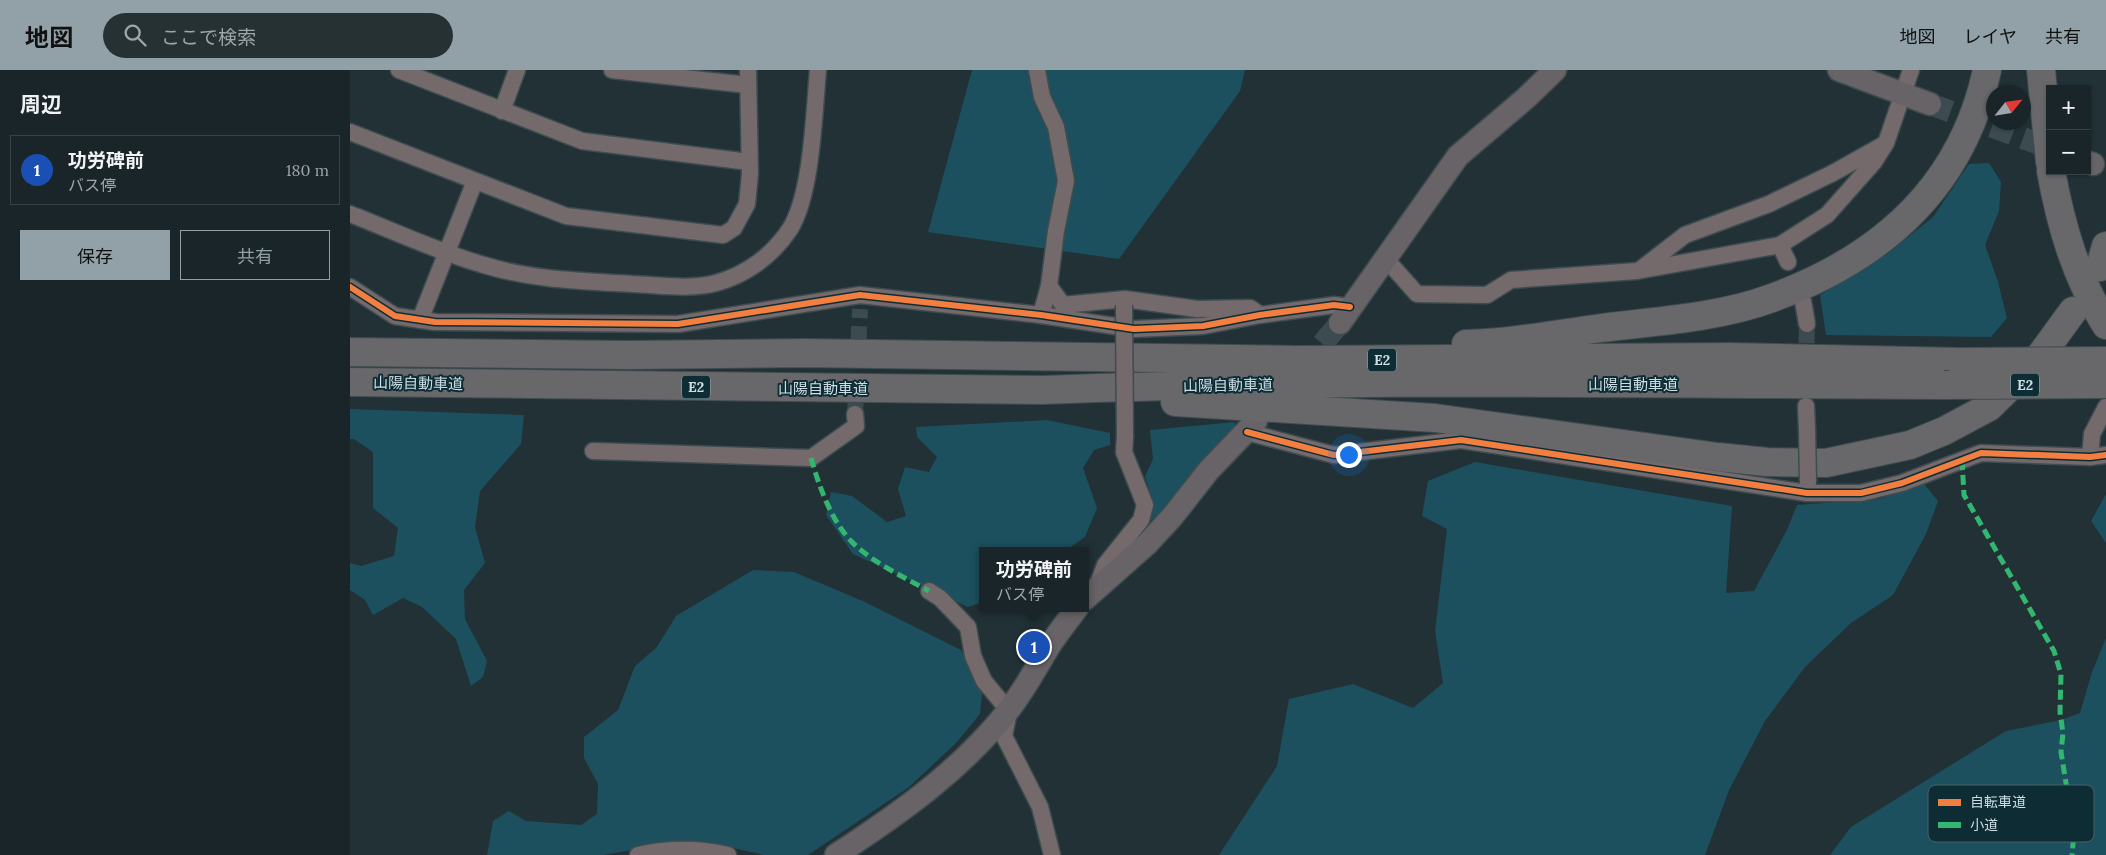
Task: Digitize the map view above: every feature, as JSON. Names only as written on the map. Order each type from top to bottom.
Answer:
[{"type":"highway","points":[[804,354],[1238,350],[1470,344],[1677,319],[1729,310],[1771,298],[1846,265],[1901,222],[1943,176],[1961,146],[1976,110],[1988,70]]},
{"type":"highway","points":[[2041,70],[2047,130]]},
{"type":"highway","points":[[2052,175],[2064,234],[2090,299],[2106,325]]},
{"type":"highway","points":[[1043,390],[1105,398],[1435,418],[1718,457],[1767,462],[1826,463],[1910,445],[1944,431],[1989,407],[2038,360],[2073,311]]},
{"type":"highway","name":"山陽自動車道","points":[[350,352],[629,355],[804,354],[1300,360],[1729,357],[1960,362],[2106,362]]},
{"type":"highway","name":"山陽自動車道","points":[[350,382],[1043,390],[1143,386],[1324,384],[2106,384]]},
{"type":"street","points":[[399,70],[582,141],[749,162]]},
{"type":"street","points":[[502,111],[517,70]]},
{"type":"street","points":[[350,132],[566,216],[723,235],[734,228],[747,204],[749,162],[748,78],[612,70]]},
{"type":"street","points":[[350,214],[484,266],[549,279],[686,287],[716,283],[744,272],[761,261],[791,228],[799,209],[806,180],[818,70]]},
{"type":"street","points":[[1037,70],[1042,97],[1056,128],[1066,181],[1056,231],[1049,286],[1041,315]]},
{"type":"street","points":[[350,287],[395,316],[420,320],[678,324],[860,302],[1041,315],[1134,329],[1203,326],[1260,314],[1334,305],[1345,315],[1384,257],[1458,156],[1526,98],[1555,70]]},
{"type":"street","points":[[1839,70],[1930,104]]},
{"type":"street","points":[[1384,257],[1417,294],[1486,294],[1511,280],[1637,271],[1780,245],[1827,215],[1874,162],[1886,143],[1911,70]]},
{"type":"street","points":[[1637,271],[1685,235],[1769,204],[1833,173],[1886,143]]},
{"type":"street","points":[[420,320],[475,181]]},
{"type":"street","points":[[1780,245],[1788,262]]},
{"type":"street","points":[[1049,286],[1063,305],[1124,302],[1197,308],[1250,308],[1260,314]]},
{"type":"street","points":[[1803,301],[1807,324]]},
{"type":"street","points":[[1091,594],[1105,565],[1141,520],[1144,505],[1124,452],[1124,302]]},
{"type":"street","points":[[1806,406],[1808,488]]},
{"type":"street","points":[[1091,594],[1147,544],[1172,518],[1209,470],[1251,427],[1334,455],[1461,440],[1808,488],[1860,493],[1902,483],[1981,453],[2098,456],[2092,434],[2106,407]]},
{"type":"street","points":[[593,451],[810,458],[856,426],[855,414]]},
{"type":"street","points":[[929,591],[940,598],[968,627],[973,656],[984,681],[1008,711],[1004,736],[1040,807],[1052,855]]},
{"type":"street","points":[[836,855],[882,824],[953,770],[986,738],[1026,687],[1052,641],[1074,612]]},
{"type":"street","points":[[638,855],[695,850],[728,855]]},
{"type":"shaded area","points":[[972,70],[1245,70],[1240,91],[1119,259],[928,232]]},
{"type":"shaded area","points":[[1989,163],[2001,182],[1999,211],[1985,245],[1998,282],[2007,318],[1991,337],[1826,335],[1820,295],[1892,250],[1933,217],[1969,164]]},
{"type":"shaded area","points":[[350,409],[524,415],[521,444],[480,491],[475,527],[485,563],[464,590],[465,619],[487,661],[483,677],[471,686],[456,639],[422,607],[403,598],[373,615],[365,600],[350,590],[350,563],[361,566],[394,556],[398,528],[373,508],[373,452],[354,439],[350,439]]},
{"type":"shaded area","points":[[1047,420],[1110,433],[1110,445],[1094,450],[1083,468],[1097,508],[1085,537],[1071,547],[979,547],[979,603],[968,607],[853,554],[826,515],[831,492],[852,496],[887,522],[906,516],[898,489],[905,467],[929,472],[937,457],[917,437],[916,427]]},
{"type":"shaded area","points":[[1235,422],[1234,434],[1188,478],[1162,512],[1149,522],[1153,502],[1145,476],[1153,459],[1150,430]]},
{"type":"shaded area","points":[[1475,462],[1732,506],[1726,593],[1754,591],[1787,530],[1797,505],[1879,499],[1924,484],[1938,501],[1926,534],[1893,595],[1851,623],[1805,667],[1765,721],[1729,790],[1705,855],[1219,855],[1277,766],[1289,699],[1353,684],[1413,708],[1443,683],[1435,631],[1447,529],[1422,516],[1428,481]]},
{"type":"shaded area","points":[[2106,494],[2106,543],[2091,521]]},
{"type":"shaded area","points":[[753,570],[794,572],[865,602],[961,650],[982,693],[980,714],[956,743],[909,787],[808,855],[764,855],[707,842],[654,846],[603,855],[487,855],[493,821],[509,811],[526,821],[581,825],[597,814],[598,784],[584,758],[584,737],[618,710],[635,666],[657,647],[676,616]]},
{"type":"shaded area","points":[[2106,638],[2106,855],[1830,855],[1851,827],[2006,731],[2061,720],[2080,713],[2092,672]]},
{"type":"tunnel","points":[[1930,104],[2046,147]]},
{"type":"tunnel","points":[[855,414],[860,309]]},
{"type":"tunnel","points":[[1301,369],[1340,323]]},
{"type":"tunnel","points":[[1806,367],[1807,324]]},
{"type":"marked path","points":[[811,458],[832,513],[851,541],[878,562],[929,591]]},
{"type":"marked path","points":[[1962,460],[1964,495],[2054,651],[2061,674],[2060,712],[2063,733],[2061,752],[2066,785]]},
{"type":"marked path","points":[[2072,855],[2073,842]]},
{"type":"cycle path","points":[[350,287],[395,316],[435,322],[678,324],[860,295],[1041,315],[1134,329],[1203,326],[1260,315],[1334,305],[1350,307]]},
{"type":"cycle path","points":[[1247,432],[1334,455],[1461,440],[1807,493],[1861,493],[1902,483],[1981,453],[2090,457],[2106,455]]},
{"type":"place","name":"功労碑前","points":[[1034,647]]}]
